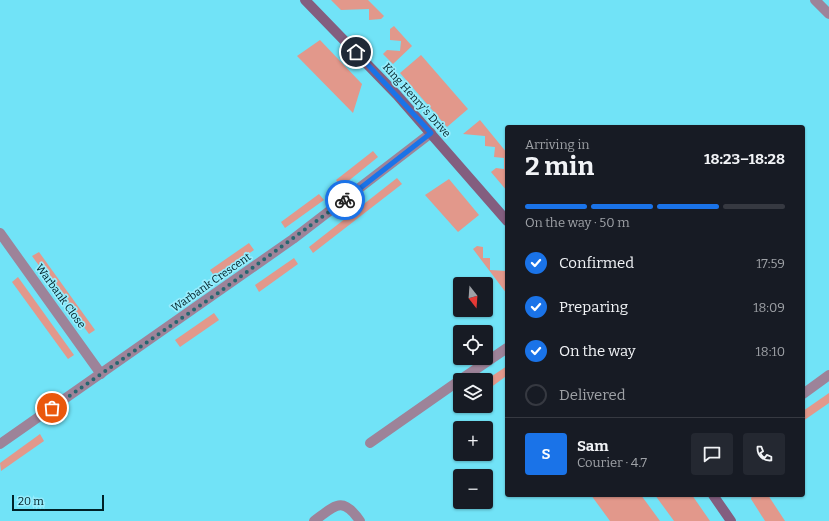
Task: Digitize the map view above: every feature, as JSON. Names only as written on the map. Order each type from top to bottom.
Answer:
[{"type":"street","name":"King Henry's Drive","points":[[305,0],[366,62],[431,133],[505,219]]},
{"type":"street","points":[[815,0],[829,14]]},
{"type":"street","name":"Warbank Crescent","points":[[0,444],[293,239],[431,133]]},
{"type":"street","name":"Warbank Close","points":[[0,232],[101,374]]},
{"type":"street","points":[[470,373],[505,349]]},
{"type":"street","points":[[805,393],[829,375]]},
{"type":"street","points":[[370,443],[453,385]]},
{"type":"street","points":[[714,497],[731,521]]},
{"type":"street","points":[[314,521],[339,505],[347,506],[353,511],[360,521]]},
{"type":"shaded area","points":[[331,0],[368,0],[384,16],[381,19],[369,20],[369,9],[341,10]]},
{"type":"shaded area","points":[[394,26],[412,46],[393,64],[383,54],[387,50],[400,51],[401,41],[390,40],[390,29]]},
{"type":"shaded area","points":[[320,40],[362,84],[353,113],[297,56]]},
{"type":"shaded area","points":[[421,55],[468,109],[447,127],[400,73]]},
{"type":"shaded area","points":[[480,120],[505,151],[505,189],[491,172],[496,168],[504,169],[504,158],[494,157],[495,147],[485,146],[485,136],[463,134]]},
{"type":"shaded area","points":[[373,151],[378,157],[341,187],[336,180]]},
{"type":"shaded area","points":[[397,178],[402,184],[313,253],[309,247]]},
{"type":"shaded area","points":[[449,179],[479,215],[458,232],[425,195]]},
{"type":"shaded area","points":[[319,194],[324,200],[285,228],[281,222]]},
{"type":"shaded area","points":[[249,243],[254,250],[215,277],[210,270]]},
{"type":"shaded area","points":[[477,246],[483,247],[483,258],[490,258],[490,270],[505,271],[505,291],[473,249]]},
{"type":"shaded area","points":[[39,252],[95,330],[89,334],[32,256]]},
{"type":"shaded area","points":[[294,258],[298,264],[259,292],[255,285]]},
{"type":"shaded area","points":[[18,277],[74,355],[68,359],[12,282]]},
{"type":"shaded area","points":[[214,313],[219,320],[180,347],[175,340]]},
{"type":"shaded area","points":[[505,367],[505,377],[493,386],[493,375]]},
{"type":"shaded area","points":[[829,393],[829,403],[805,420],[805,410]]},
{"type":"shaded area","points":[[40,434],[44,441],[1,471],[0,463]]},
{"type":"shaded area","points":[[592,497],[642,497],[660,521],[610,521]]},
{"type":"shaded area","points":[[656,497],[693,497],[710,521],[674,521]]},
{"type":"shaded area","points":[[752,497],[769,497],[785,521],[765,521],[751,499]]},
{"type":"way so far","points":[[52,408],[218,293],[345,200]]},
{"type":"route","points":[[345,200],[431,133],[356,52]]}]
